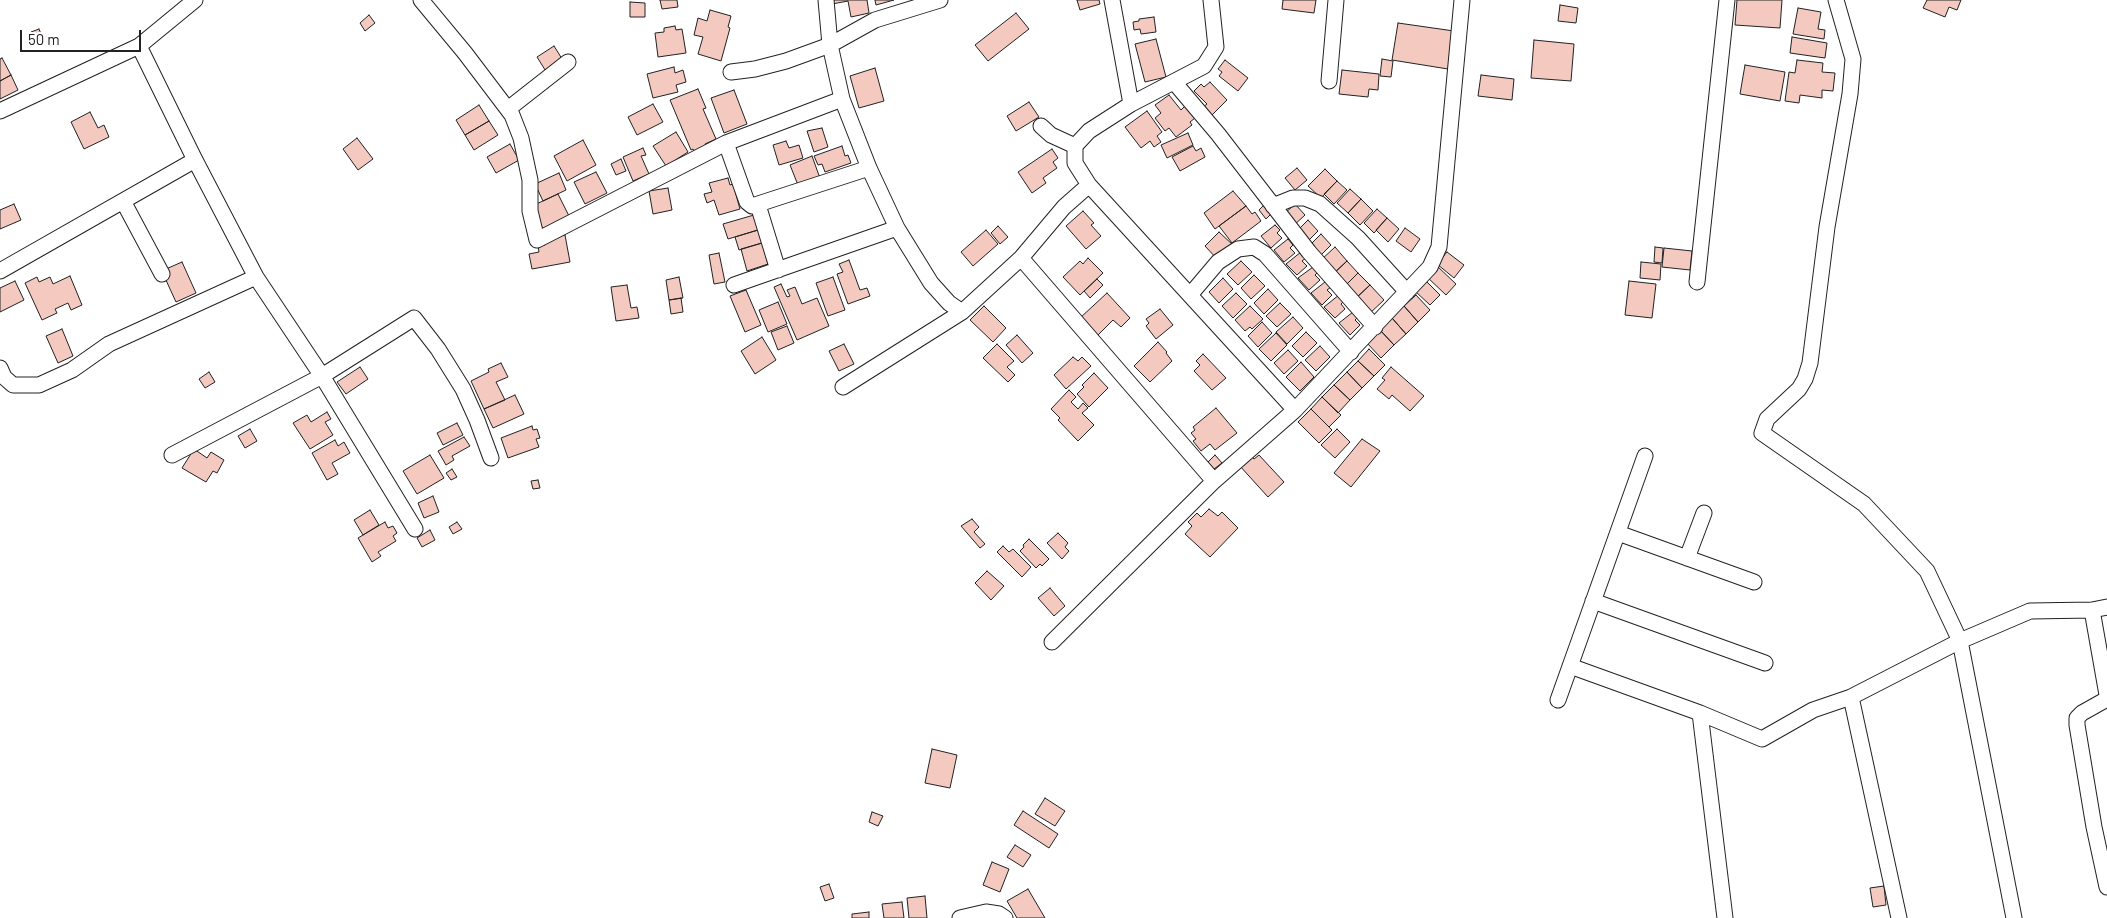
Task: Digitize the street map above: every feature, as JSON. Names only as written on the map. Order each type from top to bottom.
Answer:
[{"type":"street","points":[[0,111],[140,46],[196,0]]},
{"type":"street","points":[[422,0],[508,109],[521,138],[530,180],[530,211],[537,240],[726,143],[842,99]]},
{"type":"street","points":[[826,0],[830,45],[842,99],[869,168],[897,228],[931,283],[949,303],[962,312]]},
{"type":"street","points":[[731,72],[755,69],[786,61],[830,45],[875,20],[940,0]]},
{"type":"street","points":[[1112,0],[1132,104]]},
{"type":"street","points":[[1211,0],[1216,47],[1204,66],[1132,104],[1089,131],[1075,146],[1076,163],[1089,185],[1295,410]]},
{"type":"street","points":[[1329,81],[1336,0]]},
{"type":"street","points":[[1052,642],[1214,481],[1295,410],[1430,268],[1439,247],[1462,0]]},
{"type":"street","points":[[1696,282],[1727,0]]},
{"type":"street","points":[[1836,0],[1853,59],[1850,94],[1827,228],[1810,363],[1805,379],[1799,389],[1767,419],[1762,433],[1864,504],[1927,571],[1960,641],[2014,918]]},
{"type":"street","points":[[140,46],[195,160],[256,276],[322,376],[415,529]]},
{"type":"street","points":[[508,109],[568,62]]},
{"type":"street","points":[[1174,82],[1218,134],[1310,252],[1375,327]]},
{"type":"street","points":[[1041,126],[1051,135],[1075,146]]},
{"type":"street","points":[[726,143],[747,202],[752,206],[758,206],[869,168]]},
{"type":"street","points":[[0,271],[195,160]]},
{"type":"street","points":[[843,387],[962,312],[1020,258],[1064,207],[1089,185]]},
{"type":"street","points":[[1273,206],[1293,198],[1305,198],[1320,204],[1358,238],[1407,292]]},
{"type":"street","points":[[124,201],[162,274]]},
{"type":"street","points":[[758,206],[778,270]]},
{"type":"street","points":[[734,285],[897,228]]},
{"type":"street","points":[[1190,295],[1218,262],[1238,249],[1254,247],[1265,254],[1351,352]]},
{"type":"street","points":[[1020,258],[1214,481]]},
{"type":"street","points":[[0,368],[4,377],[13,385],[39,385],[72,370],[109,344],[256,276]]},
{"type":"street","points":[[172,455],[322,376],[414,318],[438,349],[462,389],[477,420],[491,458]]},
{"type":"street","points":[[1558,700],[1645,456]]},
{"type":"street","points":[[1688,558],[1704,513]]},
{"type":"street","points":[[1618,533],[1754,582]]},
{"type":"street","points":[[1593,601],[1765,663]]},
{"type":"street","points":[[1570,666],[1700,713],[1762,739],[1813,710],[1851,697],[1960,641],[2030,612],[2092,610],[2107,607]]},
{"type":"street","points":[[2092,610],[2107,695]]},
{"type":"street","points":[[1851,697],[1899,918]]},
{"type":"street","points":[[2106,881],[2078,736],[2077,718],[2088,709],[2107,699]]},
{"type":"street","points":[[1700,713],[1725,918]]},
{"type":"street","points":[[960,918],[986,912],[999,914],[1005,918]]},
{"type":"building","points":[[660,0],[677,0],[678,7],[662,9]]},
{"type":"building","points":[[831,0],[867,0],[869,13],[851,17],[848,1],[832,4]]},
{"type":"building","points":[[875,0],[894,0],[876,5]]},
{"type":"building","points":[[1077,0],[1099,0],[1100,4],[1080,10]]},
{"type":"building","points":[[1283,0],[1316,0],[1314,13],[1282,9]]},
{"type":"building","points":[[1737,0],[1782,0],[1780,28],[1735,25]]},
{"type":"building","points":[[1927,0],[1961,0],[1957,10],[1949,7],[1945,17],[1923,8]]},
{"type":"building","points":[[630,2],[645,3],[645,17],[630,17]]},
{"type":"building","points":[[1560,5],[1578,8],[1576,23],[1558,21]]},
{"type":"building","points":[[1798,8],[1821,12],[1818,29],[1825,30],[1824,39],[1793,34]]},
{"type":"building","points":[[710,10],[731,16],[728,27],[730,28],[721,61],[698,54],[703,37],[694,35],[698,18],[707,21]]},
{"type":"building","points":[[1016,13],[1029,29],[988,61],[975,45]]},
{"type":"building","points":[[369,15],[375,23],[365,31],[360,23]]},
{"type":"building","points":[[1154,17],[1156,32],[1141,34],[1140,29],[1134,30],[1133,22],[1139,21],[1139,19]]},
{"type":"building","points":[[1398,23],[1454,31],[1448,69],[1392,60]]},
{"type":"building","points":[[675,26],[676,30],[682,29],[686,53],[658,57],[655,33],[664,32],[664,28]]},
{"type":"building","points":[[39,29],[43,39],[35,43],[31,32]]},
{"type":"building","points":[[1792,37],[1827,43],[1825,58],[1790,53]]},
{"type":"building","points":[[1156,39],[1166,77],[1145,82],[1135,44]]},
{"type":"building","points":[[1534,40],[1574,44],[1571,81],[1531,78]]},
{"type":"building","points":[[554,46],[564,62],[547,73],[537,57]]},
{"type":"building","points":[[2,58],[11,75],[0,81],[0,59]]},
{"type":"building","points":[[1382,59],[1393,61],[1391,77],[1380,76]]},
{"type":"building","points":[[1225,60],[1248,78],[1238,91],[1219,76],[1222,72],[1218,69]]},
{"type":"building","points":[[1797,60],[1823,63],[1822,72],[1835,73],[1833,91],[1822,90],[1822,98],[1800,95],[1799,103],[1785,101],[1789,72],[1795,73]]},
{"type":"building","points":[[1745,65],[1785,72],[1780,101],[1740,94]]},
{"type":"building","points":[[674,67],[675,73],[683,70],[686,82],[676,85],[678,92],[653,98],[647,74]]},
{"type":"building","points":[[875,68],[884,101],[859,108],[850,76]]},
{"type":"building","points":[[1342,70],[1379,74],[1378,90],[1369,89],[1368,97],[1339,94]]},
{"type":"building","points":[[11,75],[18,90],[0,99],[0,81]]},
{"type":"building","points":[[1481,75],[1514,79],[1512,100],[1478,96]]},
{"type":"building","points":[[1210,82],[1227,100],[1210,117],[1202,108],[1207,104],[1194,91],[1201,84],[1204,87]]},
{"type":"building","points":[[698,89],[706,108],[703,109],[716,139],[705,144],[708,151],[696,156],[693,149],[691,150],[670,100]]},
{"type":"building","points":[[734,90],[747,124],[724,133],[711,98]]},
{"type":"building","points":[[1169,95],[1181,110],[1185,106],[1195,118],[1190,122],[1192,125],[1176,137],[1169,128],[1165,131],[1155,118],[1161,113],[1155,105]]},
{"type":"building","points":[[1029,102],[1039,117],[1016,131],[1007,116]]},
{"type":"building","points":[[653,104],[663,122],[637,135],[628,117]]},
{"type":"building","points":[[479,105],[489,121],[465,135],[456,120]]},
{"type":"building","points":[[1147,111],[1162,132],[1157,136],[1161,142],[1154,147],[1150,141],[1141,148],[1125,127]]},
{"type":"building","points":[[90,112],[98,128],[104,125],[109,137],[84,149],[71,122]]},
{"type":"building","points":[[489,121],[498,135],[474,150],[465,135]]},
{"type":"building","points":[[822,128],[828,147],[814,152],[807,131]]},
{"type":"building","points":[[676,132],[688,152],[666,166],[653,146]]},
{"type":"building","points":[[1188,133],[1193,145],[1167,158],[1161,145]]},
{"type":"building","points":[[357,138],[373,159],[358,170],[343,149]]},
{"type":"building","points":[[583,140],[596,165],[567,181],[554,156]]},
{"type":"building","points":[[786,141],[789,148],[799,145],[803,158],[779,165],[773,145]]},
{"type":"building","points":[[510,144],[519,160],[496,173],[487,157]]},
{"type":"building","points":[[842,146],[845,156],[848,155],[851,163],[825,172],[822,164],[818,165],[814,156]]},
{"type":"building","points":[[1193,146],[1196,151],[1201,148],[1205,157],[1180,171],[1172,157]]},
{"type":"building","points":[[643,148],[646,155],[641,156],[649,174],[633,181],[623,157]]},
{"type":"building","points":[[1052,149],[1058,158],[1053,162],[1057,168],[1043,178],[1046,183],[1032,193],[1018,172]]},
{"type":"building","points":[[812,156],[821,181],[800,190],[790,165]]},
{"type":"building","points":[[621,159],[626,171],[616,175],[611,164]]},
{"type":"building","points":[[1297,168],[1307,180],[1295,190],[1285,178]]},
{"type":"building","points":[[1325,169],[1337,181],[1321,198],[1308,186]]},
{"type":"building","points":[[596,172],[607,193],[585,204],[574,182]]},
{"type":"building","points":[[559,173],[566,190],[543,201],[535,184]]},
{"type":"building","points":[[728,178],[730,185],[733,184],[740,209],[719,215],[714,200],[707,203],[704,194],[712,192],[709,183]]},
{"type":"building","points":[[1337,181],[1347,190],[1334,204],[1324,194]]},
{"type":"building","points":[[668,188],[672,210],[653,214],[649,191]]},
{"type":"building","points":[[1350,189],[1361,199],[1348,213],[1337,203]]},
{"type":"building","points":[[1233,191],[1246,206],[1215,229],[1204,213]]},
{"type":"building","points":[[558,194],[572,222],[545,234],[532,206]]},
{"type":"building","points":[[1361,199],[1373,211],[1360,225],[1348,213]]},
{"type":"building","points":[[14,204],[21,220],[0,229],[0,210]]},
{"type":"building","points":[[1295,204],[1305,215],[1292,227],[1282,216]]},
{"type":"building","points":[[1264,205],[1272,213],[1266,219],[1259,210]]},
{"type":"building","points":[[1246,206],[1252,214],[1255,212],[1261,221],[1232,243],[1219,226]]},
{"type":"building","points":[[1377,209],[1387,218],[1374,233],[1364,223]]},
{"type":"building","points":[[1083,211],[1094,223],[1091,225],[1101,236],[1086,249],[1066,226]]},
{"type":"building","points":[[754,215],[758,230],[728,239],[723,224]]},
{"type":"building","points":[[1387,218],[1399,229],[1388,242],[1376,230]]},
{"type":"building","points":[[1308,220],[1318,231],[1306,243],[1296,232]]},
{"type":"building","points":[[1275,225],[1280,230],[1277,233],[1282,238],[1271,248],[1261,236]]},
{"type":"building","points":[[998,226],[1008,237],[1000,244],[991,233]]},
{"type":"building","points":[[1405,228],[1420,239],[1411,252],[1396,241]]},
{"type":"building","points":[[758,230],[762,243],[739,250],[735,237]]},
{"type":"building","points":[[986,230],[998,244],[973,266],[961,252]]},
{"type":"building","points":[[1219,232],[1233,245],[1218,260],[1205,246]]},
{"type":"building","points":[[1321,234],[1331,245],[1319,257],[1309,246]]},
{"type":"building","points":[[565,235],[570,262],[532,269],[529,254],[539,252],[538,246],[545,245],[544,239]]},
{"type":"building","points":[[1288,239],[1293,245],[1290,248],[1295,253],[1284,262],[1274,250]]},
{"type":"building","points":[[762,243],[768,264],[747,271],[741,249]]},
{"type":"building","points":[[1335,247],[1347,261],[1332,275],[1320,261]]},
{"type":"building","points":[[1655,247],[1663,248],[1662,263],[1654,262]]},
{"type":"building","points":[[1664,248],[1692,251],[1690,270],[1662,267]]},
{"type":"building","points":[[1301,252],[1306,258],[1302,261],[1307,266],[1297,275],[1286,264]]},
{"type":"building","points":[[1447,252],[1464,265],[1454,278],[1437,264]]},
{"type":"building","points":[[719,253],[725,282],[714,284],[709,255]]},
{"type":"building","points":[[1088,258],[1103,273],[1080,295],[1063,277],[1080,261],[1083,264]]},
{"type":"building","points":[[849,260],[860,290],[867,288],[870,296],[848,304],[837,274],[843,272],[839,264]]},
{"type":"building","points":[[1241,261],[1252,272],[1238,285],[1227,274]]},
{"type":"building","points":[[1347,261],[1358,273],[1344,287],[1332,275]]},
{"type":"building","points":[[182,262],[196,293],[176,302],[165,278],[166,269]]},
{"type":"building","points":[[1641,262],[1661,264],[1660,280],[1640,278]]},
{"type":"building","points":[[1436,265],[1456,284],[1446,295],[1426,276]]},
{"type":"building","points":[[1313,267],[1318,272],[1315,275],[1320,280],[1309,290],[1298,278]]},
{"type":"building","points":[[1358,273],[1370,285],[1355,299],[1344,287]]},
{"type":"building","points":[[1254,275],[1265,286],[1251,299],[1241,288]]},
{"type":"building","points":[[70,276],[82,305],[71,310],[68,303],[55,309],[57,313],[42,320],[25,283],[37,277],[39,282],[50,277],[53,284]]},
{"type":"building","points":[[679,277],[683,298],[669,300],[666,280]]},
{"type":"building","points":[[833,277],[845,310],[828,316],[816,283]]},
{"type":"building","points":[[1223,278],[1233,289],[1219,303],[1209,292]]},
{"type":"building","points":[[1097,279],[1103,285],[1090,298],[1084,291]]},
{"type":"building","points":[[15,281],[24,300],[0,312],[0,288]]},
{"type":"building","points":[[1426,281],[1440,295],[1430,305],[1416,292]]},
{"type":"building","points":[[1629,281],[1656,284],[1652,318],[1625,315]]},
{"type":"building","points":[[1325,282],[1331,287],[1327,290],[1332,295],[1322,305],[1311,293]]},
{"type":"building","points":[[781,284],[787,297],[790,296],[787,290],[795,287],[802,304],[817,298],[829,326],[797,340],[774,287]]},
{"type":"building","points":[[627,285],[631,308],[637,307],[639,318],[616,321],[611,287]]},
{"type":"building","points":[[1370,285],[1384,300],[1369,314],[1355,299]]},
{"type":"building","points":[[1268,289],[1278,300],[1264,314],[1254,303]]},
{"type":"building","points":[[746,290],[761,325],[745,332],[730,296]]},
{"type":"building","points":[[1107,293],[1130,318],[1121,327],[1113,320],[1097,336],[1080,318]]},
{"type":"building","points":[[1236,293],[1247,304],[1233,318],[1222,306]]},
{"type":"building","points":[[1339,295],[1344,301],[1341,304],[1345,309],[1335,318],[1324,307]]},
{"type":"building","points":[[1416,295],[1430,310],[1418,322],[1404,306]]},
{"type":"building","points":[[681,298],[683,312],[671,314],[669,300]]},
{"type":"building","points":[[778,302],[787,324],[768,332],[759,310]]},
{"type":"building","points":[[1280,303],[1291,314],[1277,327],[1266,316]]},
{"type":"building","points":[[984,306],[1006,328],[993,342],[970,320]]},
{"type":"building","points":[[1250,306],[1263,319],[1252,329],[1250,327],[1245,331],[1235,320]]},
{"type":"building","points":[[1404,306],[1418,322],[1406,334],[1392,318]]},
{"type":"building","points":[[1160,309],[1173,325],[1156,339],[1146,326],[1149,323],[1146,319]]},
{"type":"building","points":[[1353,312],[1358,317],[1355,320],[1360,325],[1350,335],[1339,323]]},
{"type":"building","points":[[1293,317],[1303,328],[1287,344],[1276,332]]},
{"type":"building","points":[[1392,318],[1406,334],[1394,345],[1380,330]]},
{"type":"building","points":[[1262,322],[1272,333],[1258,347],[1248,336]]},
{"type":"building","points":[[787,326],[794,343],[778,350],[771,332]]},
{"type":"building","points":[[62,329],[73,356],[58,363],[46,336]]},
{"type":"building","points":[[1380,330],[1394,345],[1381,358],[1366,342]]},
{"type":"building","points":[[1306,332],[1317,343],[1303,357],[1292,346]]},
{"type":"building","points":[[1276,333],[1287,345],[1271,361],[1259,349]]},
{"type":"building","points":[[1017,335],[1033,353],[1022,363],[1006,345]]},
{"type":"building","points":[[762,337],[776,360],[755,374],[741,351]]},
{"type":"building","points":[[1158,342],[1172,361],[1150,382],[1134,366]]},
{"type":"building","points":[[844,344],[854,364],[839,371],[829,351]]},
{"type":"building","points":[[997,344],[1014,361],[1007,367],[1015,375],[1008,382],[983,358]]},
{"type":"building","points":[[1320,346],[1330,357],[1316,371],[1305,360]]},
{"type":"building","points":[[1369,349],[1385,365],[1374,376],[1358,361]]},
{"type":"building","points":[[1288,350],[1298,361],[1284,374],[1274,363]]},
{"type":"building","points":[[1203,354],[1226,378],[1212,390],[1194,371],[1200,365],[1196,361]]},
{"type":"building","points":[[1073,357],[1078,361],[1082,357],[1091,366],[1066,389],[1054,375]]},
{"type":"building","points":[[1358,361],[1374,376],[1362,388],[1347,372]]},
{"type":"building","points":[[1301,362],[1314,377],[1300,391],[1286,377]]},
{"type":"building","points":[[501,363],[508,377],[496,382],[505,400],[484,409],[471,381],[489,372],[488,369]]},
{"type":"building","points":[[360,367],[368,379],[346,394],[337,382]]},
{"type":"building","points":[[1391,367],[1424,396],[1410,411],[1392,395],[1389,399],[1377,389],[1385,380],[1382,378]]},
{"type":"building","points":[[209,372],[215,382],[205,388],[199,379]]},
{"type":"building","points":[[1347,372],[1362,388],[1350,400],[1334,385]]},
{"type":"building","points":[[1094,373],[1108,388],[1089,407],[1077,394],[1084,387],[1082,385]]},
{"type":"building","points":[[1334,385],[1350,400],[1338,413],[1322,397]]},
{"type":"building","points":[[1069,390],[1076,397],[1071,402],[1078,409],[1083,403],[1088,408],[1082,413],[1094,425],[1078,441],[1058,420],[1060,418],[1051,409]]},
{"type":"building","points":[[515,395],[524,414],[493,428],[484,409]]},
{"type":"building","points":[[1322,397],[1341,415],[1329,427],[1311,409]]},
{"type":"building","points":[[1216,408],[1237,433],[1215,450],[1210,444],[1201,451],[1193,441],[1196,439],[1191,433],[1195,430],[1193,427]]},
{"type":"building","points":[[1311,409],[1332,430],[1319,443],[1298,422]]},
{"type":"building","points":[[327,412],[331,419],[325,422],[333,435],[310,449],[293,423],[307,415],[311,422]]},
{"type":"building","points":[[457,423],[463,435],[443,445],[437,433]]},
{"type":"building","points":[[532,426],[533,430],[537,429],[540,438],[536,439],[539,447],[508,458],[501,438]]},
{"type":"building","points":[[250,429],[257,441],[245,448],[238,436]]},
{"type":"building","points":[[1337,429],[1350,442],[1335,458],[1321,445]]},
{"type":"building","points":[[464,437],[470,446],[452,456],[454,460],[446,465],[438,451]]},
{"type":"building","points":[[1362,439],[1380,451],[1351,487],[1334,473]]},
{"type":"building","points":[[335,440],[338,446],[344,442],[350,453],[332,463],[338,474],[327,480],[312,453]]},
{"type":"building","points":[[194,449],[207,458],[211,452],[224,460],[217,473],[213,471],[206,482],[182,468]]},
{"type":"building","points":[[1250,454],[1254,459],[1259,455],[1284,482],[1268,497],[1239,465]]},
{"type":"building","points":[[430,455],[444,478],[417,494],[403,471]]},
{"type":"building","points":[[1215,455],[1222,463],[1214,469],[1208,462]]},
{"type":"building","points":[[452,469],[457,477],[451,480],[446,473]]},
{"type":"building","points":[[538,480],[540,488],[533,489],[531,481]]},
{"type":"building","points":[[433,496],[439,512],[424,518],[418,503]]},
{"type":"building","points":[[1209,509],[1218,516],[1222,512],[1238,528],[1210,557],[1185,534],[1192,526],[1188,522],[1197,513],[1201,517]]},
{"type":"building","points":[[370,510],[379,525],[363,535],[354,520]]},
{"type":"building","points":[[972,519],[979,527],[974,532],[985,544],[980,548],[961,526]]},
{"type":"building","points":[[385,522],[388,528],[393,526],[397,533],[393,536],[396,541],[378,552],[381,556],[372,562],[358,538]]},
{"type":"building","points":[[457,522],[462,529],[453,534],[449,527]]},
{"type":"building","points":[[430,530],[435,540],[422,547],[417,538]]},
{"type":"building","points":[[1058,533],[1068,543],[1065,547],[1069,551],[1062,559],[1047,543]]},
{"type":"building","points":[[1029,539],[1049,559],[1042,566],[1040,564],[1036,568],[1020,551]]},
{"type":"building","points":[[1003,546],[1009,552],[1013,549],[1031,567],[1022,577],[997,552]]},
{"type":"building","points":[[987,571],[1004,586],[991,600],[975,583]]},
{"type":"building","points":[[1050,588],[1065,606],[1054,616],[1038,598]]},
{"type":"building","points":[[932,749],[957,755],[950,788],[925,783]]},
{"type":"building","points":[[1045,798],[1065,811],[1055,826],[1035,814]]},
{"type":"building","points":[[1023,811],[1058,834],[1049,848],[1014,825]]},
{"type":"building","points":[[872,812],[883,816],[878,826],[869,822]]},
{"type":"building","points":[[1015,845],[1031,855],[1023,867],[1007,857]]},
{"type":"building","points":[[992,862],[1009,869],[1000,892],[983,885]]},
{"type":"building","points":[[829,884],[834,898],[825,901],[820,887]]},
{"type":"building","points":[[1884,886],[1886,905],[1873,907],[1870,888]]},
{"type":"building","points":[[1028,889],[1045,918],[1017,918],[1007,901]]},
{"type":"building","points":[[925,896],[927,918],[909,918],[907,898]]},
{"type":"building","points":[[902,902],[904,918],[884,918],[882,904]]},
{"type":"building","points":[[869,912],[869,918],[852,918],[852,914]]}]
